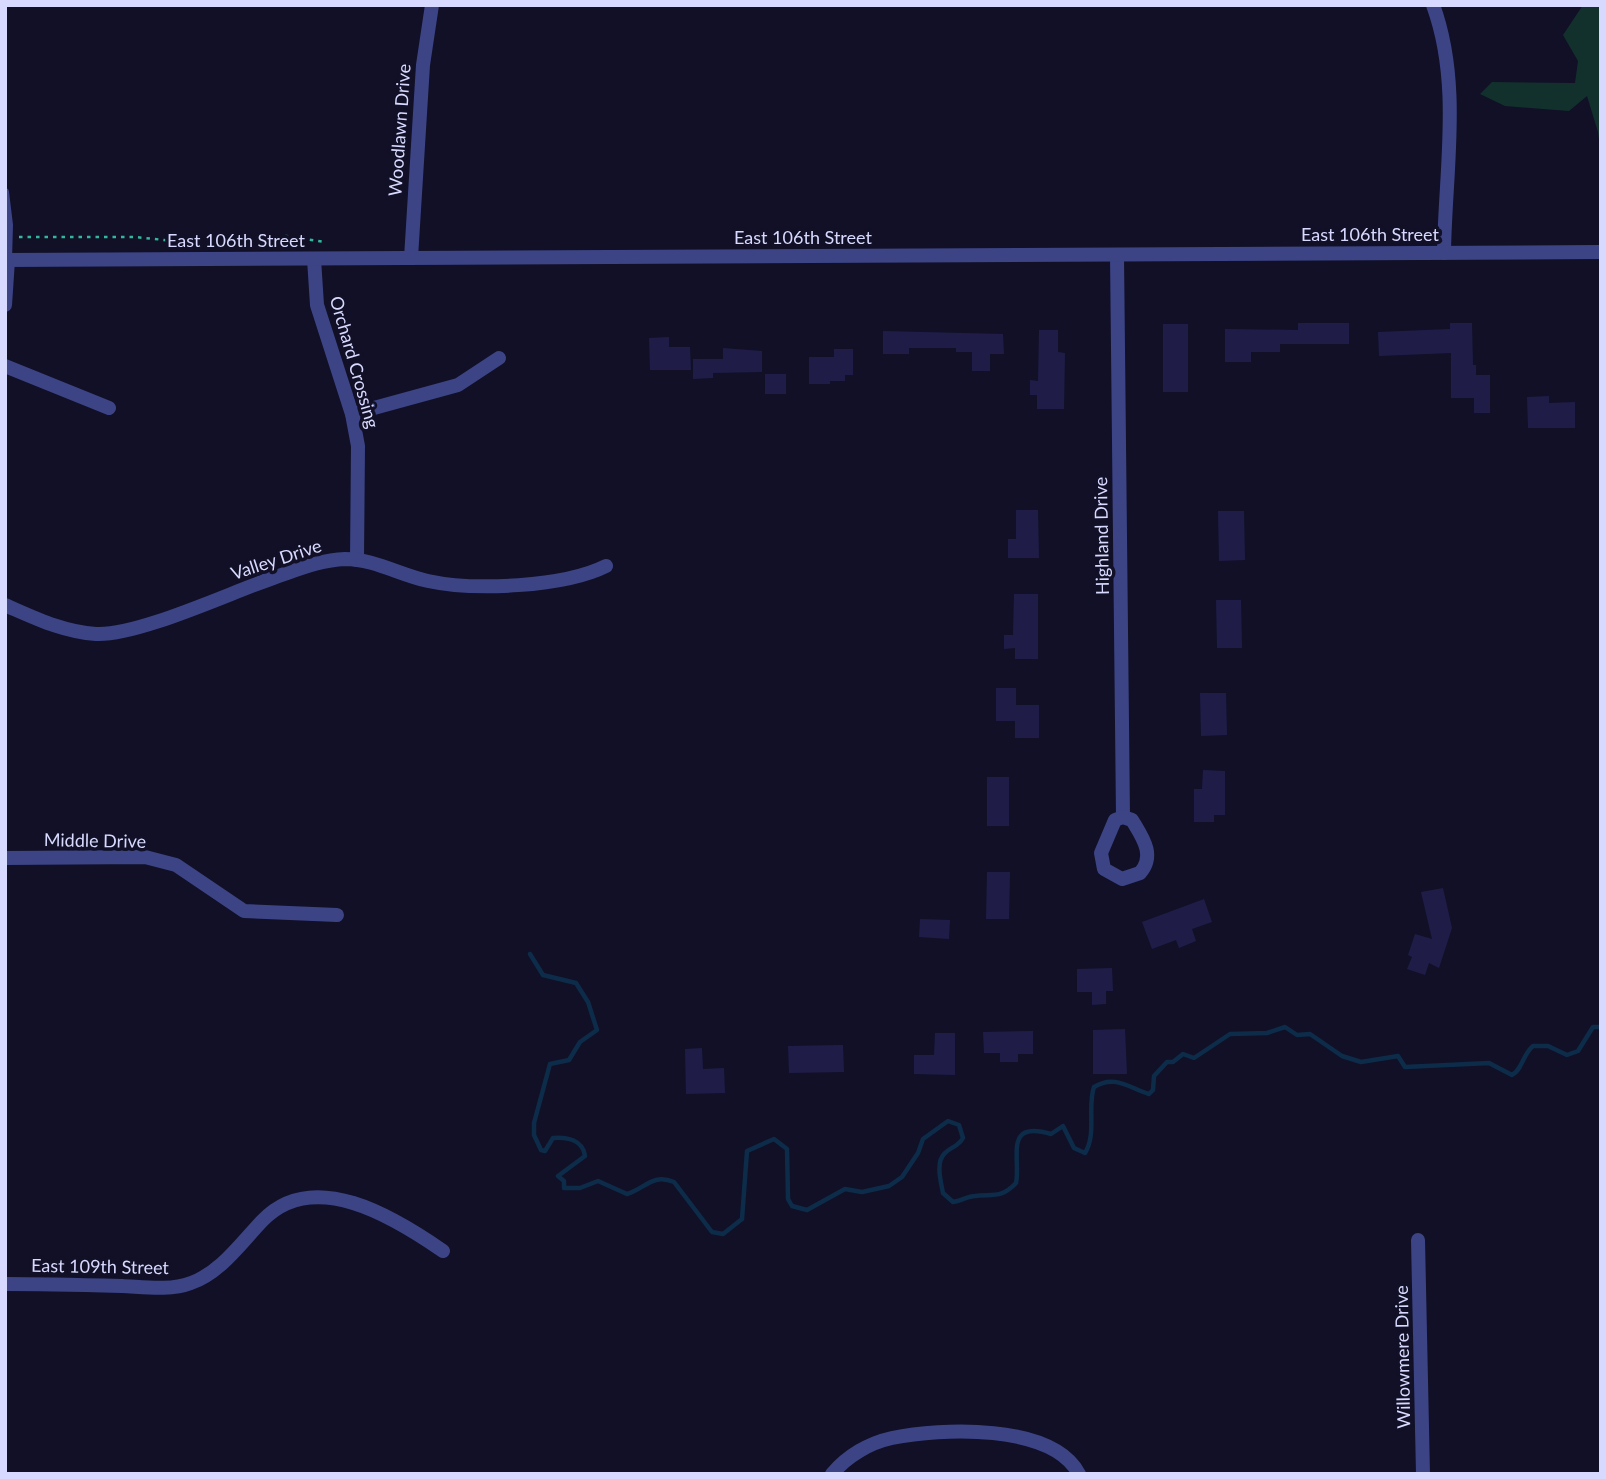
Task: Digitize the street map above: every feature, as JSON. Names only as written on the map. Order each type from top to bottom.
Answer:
[{"type":"street","name":"Woodlawn Drive","points":[[411,258],[423,65],[432,5]]},
{"type":"street","points":[[1433,5],[1446,47],[1449,85],[1444,253]]},
{"type":"street","name":"East 106th Street","points":[[6,260],[1601,252]]},
{"type":"street","name":"Highland Drive","points":[[1118,255],[1124,817]]},
{"type":"street","name":"Orchard Crossing","points":[[314,259],[317,305],[352,415],[360,459],[357,559]]},
{"type":"street","points":[[5,305],[6,260]]},
{"type":"street","points":[[352,415],[458,385],[499,358]]},
{"type":"street","points":[[5,366],[109,408]]},
{"type":"street","name":"Valley Drive","points":[[5,604],[56,626],[100,634],[150,623],[320,563],[357,559],[425,580],[452,584],[570,580],[606,566]]},
{"type":"street","name":"Middle Drive","points":[[5,858],[145,857],[176,865],[244,911],[337,915]]},
{"type":"street","name":"East 109th Street","points":[[5,1284],[187,1285],[215,1270],[274,1209],[305,1197],[328,1197],[367,1208],[411,1228],[443,1251]]},
{"type":"street","name":"Willowmere Drive","points":[[1419,1240],[1423,1474]]},
{"type":"street","points":[[832,1474],[852,1455],[890,1439],[926,1434],[1013,1436],[1056,1450],[1079,1474]]},
{"type":"lane","points":[[5,192],[9,225],[6,260]]},
{"type":"path","points":[[28,237],[37,237]]},
{"type":"green space","points":[[1583,5],[1601,5],[1601,154],[1598,132],[1587,96],[1569,111],[1505,106],[1480,94],[1492,82],[1575,83],[1578,61],[1563,35]]},
{"type":"building","points":[[1298,323],[1349,323],[1349,344],[1280,344],[1280,352],[1251,352],[1251,362],[1225,362],[1225,329],[1298,330]]},
{"type":"building","points":[[1450,323],[1472,323],[1473,365],[1476,365],[1476,375],[1490,375],[1490,413],[1474,413],[1474,398],[1451,398],[1451,353],[1379,356],[1378,332],[1450,329]]},
{"type":"building","points":[[1163,324],[1188,324],[1188,392],[1163,392]]},
{"type":"building","points":[[1039,330],[1058,330],[1058,352],[1065,353],[1064,409],[1037,409],[1037,395],[1030,395],[1030,380],[1038,381]]},
{"type":"building","points":[[883,331],[1003,334],[1004,354],[990,354],[990,371],[972,371],[972,352],[956,352],[956,348],[909,348],[909,354],[883,354]]},
{"type":"building","points":[[669,337],[669,347],[690,347],[691,370],[650,370],[649,338]]},
{"type":"building","points":[[723,348],[762,351],[762,372],[713,373],[713,378],[693,379],[693,359],[723,359]]},
{"type":"building","points":[[834,349],[853,349],[853,375],[845,375],[845,381],[809,384],[809,357],[834,357]]},
{"type":"building","points":[[765,374],[786,374],[786,394],[765,394]]},
{"type":"building","points":[[1549,396],[1549,403],[1575,402],[1575,428],[1528,428],[1527,397]]},
{"type":"building","points":[[1016,510],[1038,510],[1039,558],[1008,558],[1008,539],[1016,539]]},
{"type":"building","points":[[1218,511],[1244,511],[1245,560],[1219,561]]},
{"type":"building","points":[[1014,594],[1038,594],[1038,659],[1015,659],[1015,648],[1004,649],[1004,635],[1013,635]]},
{"type":"building","points":[[1216,600],[1241,600],[1242,648],[1217,648]]},
{"type":"building","points":[[996,688],[1016,688],[1016,705],[1039,705],[1039,738],[1015,738],[1015,721],[996,721]]},
{"type":"building","points":[[1200,693],[1226,693],[1227,735],[1201,736]]},
{"type":"building","points":[[1203,770],[1225,771],[1225,815],[1214,815],[1214,822],[1194,822],[1194,789],[1202,789]]},
{"type":"building","points":[[987,777],[1009,777],[1009,826],[987,826]]},
{"type":"building","points":[[987,872],[1010,872],[1009,919],[986,919]]},
{"type":"building","points":[[1443,888],[1452,928],[1439,968],[1429,963],[1425,975],[1407,969],[1412,957],[1408,955],[1415,934],[1432,939],[1421,892]]},
{"type":"building","points":[[1204,899],[1212,922],[1192,929],[1196,941],[1179,948],[1176,940],[1152,949],[1142,922]]},
{"type":"building","points":[[920,919],[950,920],[949,939],[919,937]]},
{"type":"building","points":[[1112,968],[1113,991],[1106,991],[1106,1004],[1092,1005],[1092,992],[1077,992],[1077,969]]},
{"type":"building","points":[[1125,1029],[1127,1074],[1093,1074],[1093,1030]]},
{"type":"building","points":[[1033,1031],[1033,1054],[1018,1054],[1018,1062],[1000,1062],[1000,1053],[984,1053],[983,1032]]},
{"type":"building","points":[[935,1033],[955,1033],[955,1075],[914,1074],[914,1055],[934,1055]]},
{"type":"building","points":[[843,1045],[844,1072],[789,1073],[788,1046]]},
{"type":"building","points":[[702,1048],[703,1069],[724,1068],[725,1093],[686,1094],[685,1049]]},
{"type":"waterway","points":[[530,954],[543,975],[576,983],[588,1002],[597,1030],[580,1042],[569,1060],[550,1064],[534,1123],[534,1135],[541,1150],[545,1151],[553,1138],[558,1138],[574,1141],[584,1151],[585,1156],[558,1176],[564,1181],[564,1188],[580,1188],[598,1181],[627,1194],[660,1179],[674,1182],[712,1232],[723,1234],[742,1219],[747,1151],[774,1139],[787,1149],[788,1199],[792,1206],[807,1210],[845,1189],[862,1192],[889,1186],[902,1177],[918,1153],[923,1139],[948,1121],[959,1125],[963,1138],[945,1153],[940,1162],[943,1193],[953,1202],[972,1196],[997,1194],[1011,1188],[1016,1183],[1017,1144],[1026,1132],[1051,1134],[1063,1126],[1074,1148],[1085,1153],[1089,1145],[1094,1087],[1115,1082],[1149,1094],[1153,1090],[1154,1076],[1167,1062],[1173,1062],[1183,1054],[1194,1058],[1230,1034],[1267,1033],[1285,1027],[1297,1035],[1310,1034],[1342,1056],[1361,1062],[1398,1056],[1405,1067],[1489,1063],[1512,1075],[1533,1046],[1548,1046],[1567,1055],[1578,1051],[1593,1027],[1601,1027]]}]
